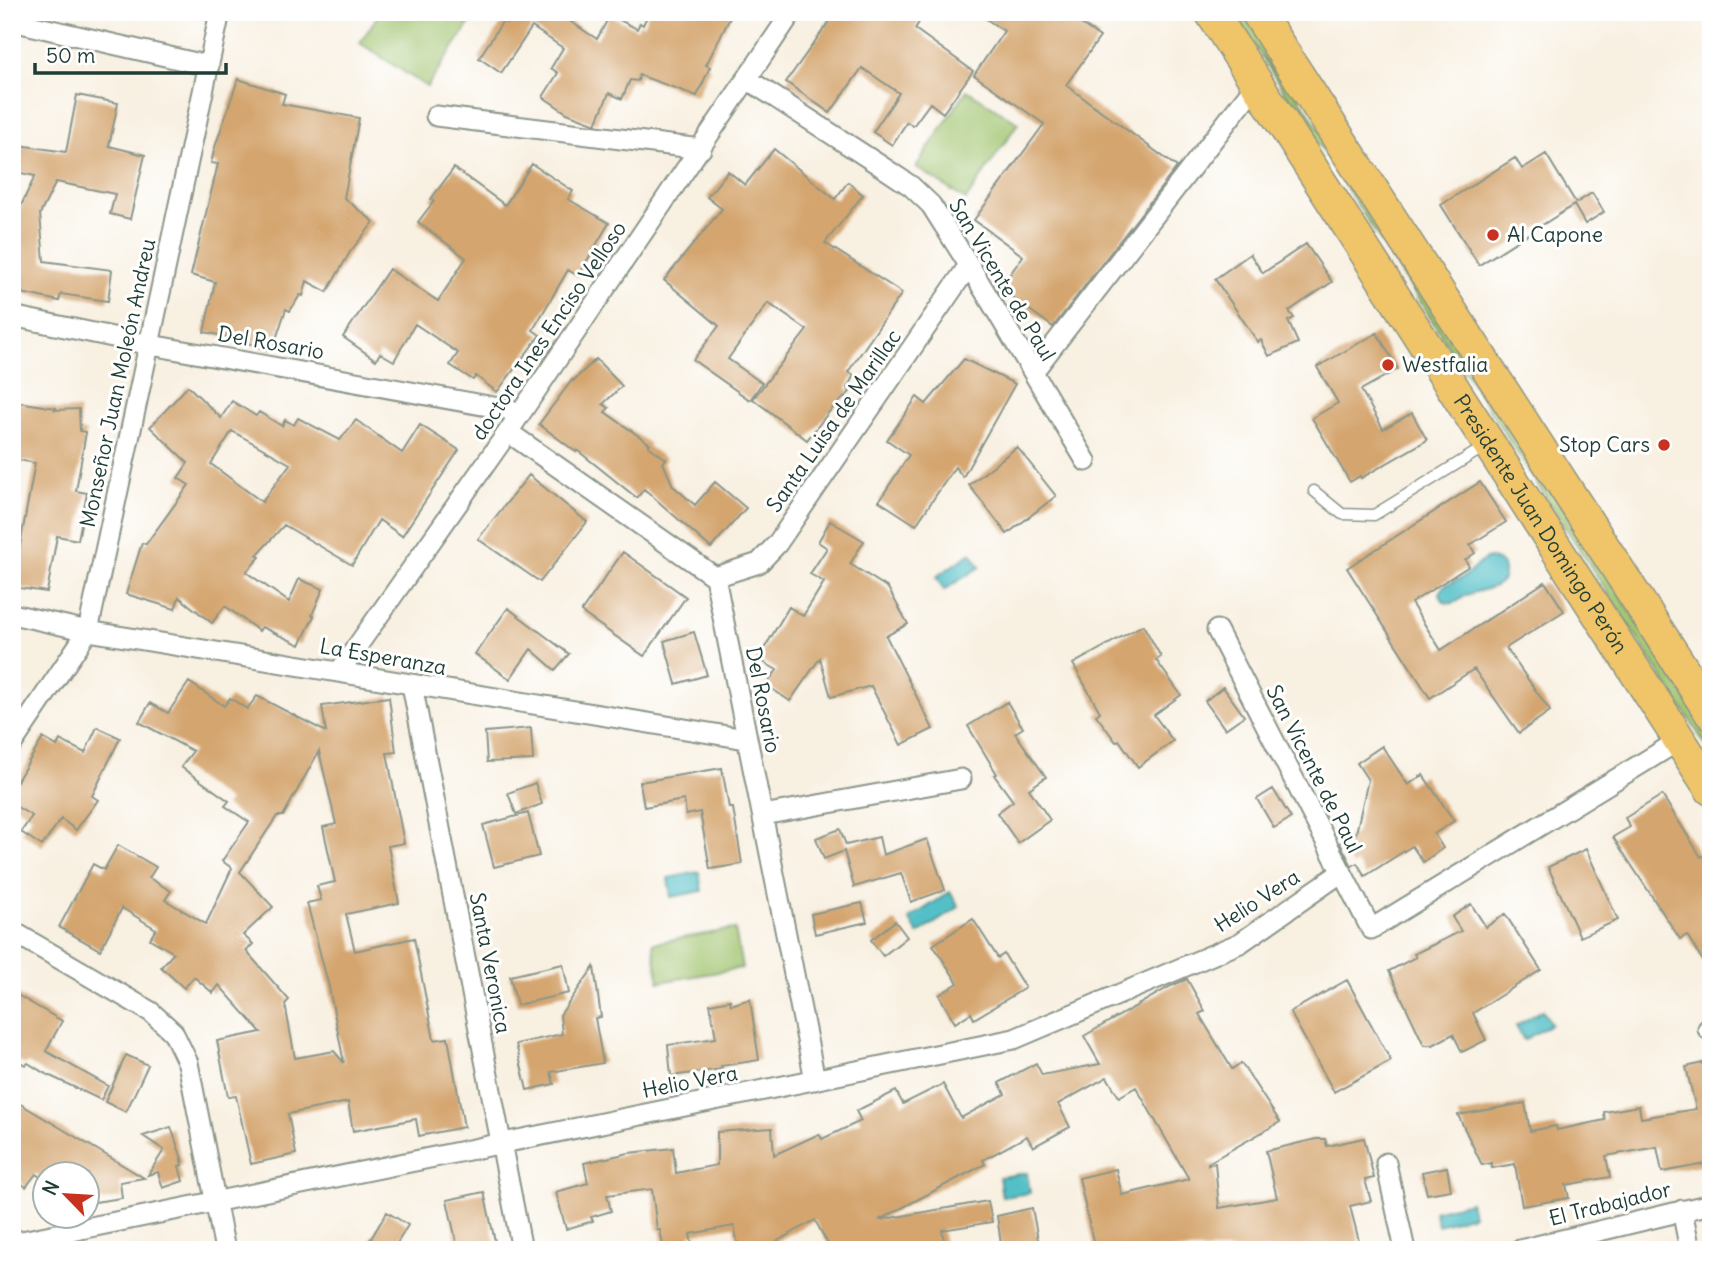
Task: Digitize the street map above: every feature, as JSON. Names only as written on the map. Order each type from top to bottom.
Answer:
[{"type":"main road","name":"Presidente Juan Domingo Perón","points":[[1211,12],[1711,789]]},
{"type":"main road","name":"Presidente Juan Domingo Perón","points":[[1257,12],[1711,713]]},
{"type":"main road","points":[[1328,194],[1361,173]]},
{"type":"street","name":"Monseñor Juan Moleón Andreu","points":[[12,744],[88,631],[220,12]]},
{"type":"street","name":"doctora Ines Enciso Velloso","points":[[339,672],[508,432],[792,12]]},
{"type":"street","points":[[12,22],[209,66]]},
{"type":"street","name":"San Vicente de Paul","points":[[747,79],[911,186],[931,205],[1086,461]]},
{"type":"street","points":[[1033,372],[1257,83]]},
{"type":"street","points":[[436,116],[701,149]]},
{"type":"street","name":"Santa Luisa de Marillac","points":[[715,577],[759,563],[777,544],[969,265]]},
{"type":"street","name":"Del Rosario","points":[[12,316],[151,345],[521,412]]},
{"type":"street","points":[[508,432],[715,577]]},
{"type":"street","name":"Del Rosario","points":[[715,577],[815,1080]]},
{"type":"street","name":"La Esperanza","points":[[12,614],[88,631],[747,739]]},
{"type":"street","name":"San Vicente de Paul","points":[[1217,629],[1371,929],[1680,740]]},
{"type":"street","name":"Santa Veronica","points":[[412,685],[522,1250]]},
{"type":"street","points":[[763,815],[961,779]]},
{"type":"street","name":"Helio Vera","points":[[12,1243],[1014,1039],[1240,943],[1342,872]]},
{"type":"street","points":[[12,932],[151,1013],[173,1032],[188,1063],[225,1250]]},
{"type":"street","points":[[1385,1163],[1405,1250]]},
{"type":"street","name":"El Trabajador","points":[[1520,1250],[1711,1204]]},
{"type":"street","points":[[1682,1210],[1690,1250]]},
{"type":"lane","points":[[1314,491],[1342,514],[1374,515],[1489,444]]},
{"type":"green space","points":[[380,12],[477,12],[427,87],[360,43]]},
{"type":"green space","points":[[1233,12],[1244,12],[1711,736],[1711,753]]},
{"type":"green space","points":[[967,90],[1018,123],[966,200],[916,167]]},
{"type":"green space","points":[[735,929],[742,968],[659,982],[653,943]]},
{"type":"water","points":[[971,553],[980,567],[944,590],[936,577]]},
{"type":"water","points":[[1489,558],[1503,565],[1501,582],[1455,602],[1444,601],[1441,592],[1444,586],[1467,575]]},
{"type":"water","points":[[699,872],[702,891],[671,897],[668,878]]},
{"type":"water","points":[[950,892],[959,907],[918,934],[909,919]]},
{"type":"water","points":[[1543,1010],[1551,1024],[1524,1040],[1516,1026]]},
{"type":"water","points":[[1027,1173],[1030,1193],[1002,1197],[999,1177]]},
{"type":"water","points":[[1470,1202],[1473,1215],[1438,1225],[1434,1211]]},
{"type":"building","points":[[508,12],[556,12],[597,39],[610,15],[637,29],[640,23],[643,25],[649,12],[733,12],[706,65],[710,67],[697,96],[639,75],[638,81],[630,80],[622,99],[609,93],[596,124],[567,113],[543,97],[558,73],[551,68],[563,48],[532,27],[501,73],[479,58],[503,21],[506,23],[512,15]]},
{"type":"building","points":[[836,12],[925,12],[915,29],[973,71],[943,113],[930,103],[913,126],[907,122],[892,145],[873,132],[899,93],[862,68],[830,113],[786,82]]},
{"type":"building","points":[[976,12],[1064,12],[1100,37],[1066,85],[1177,167],[1053,327],[1000,288],[1023,256],[974,220],[1044,124],[974,75],[1004,31]]},
{"type":"building","points":[[238,79],[285,94],[282,104],[359,118],[344,198],[374,222],[350,252],[327,292],[307,281],[303,296],[300,295],[290,311],[286,309],[272,351],[204,332],[215,282],[191,275],[218,164],[211,163]]},
{"type":"building","points":[[77,95],[118,103],[109,146],[145,155],[130,219],[110,214],[115,194],[56,182],[40,214],[44,261],[112,270],[108,301],[61,294],[59,301],[12,291],[12,211],[19,210],[35,176],[12,171],[12,144],[66,152]]},
{"type":"building","points":[[774,149],[835,199],[848,182],[863,195],[825,243],[902,293],[848,372],[854,375],[847,388],[850,392],[829,412],[807,440],[753,399],[807,330],[768,303],[728,359],[762,383],[750,400],[693,360],[719,326],[664,280],[722,209],[707,197],[728,171],[745,185]]},
{"type":"building","name":"Al Capone","points":[[1546,154],[1576,203],[1592,193],[1604,212],[1585,224],[1574,205],[1479,265],[1441,205],[1515,158],[1522,169]]},
{"type":"building","points":[[532,164],[573,191],[568,199],[609,223],[578,276],[568,270],[533,330],[540,335],[497,392],[476,376],[473,380],[450,365],[458,353],[415,324],[394,361],[380,353],[376,360],[343,337],[389,269],[438,301],[466,258],[418,222],[454,168],[505,205]]},
{"type":"building","points":[[1306,244],[1332,282],[1289,311],[1294,318],[1288,321],[1298,343],[1269,356],[1261,340],[1258,342],[1215,279],[1250,254],[1263,273]]},
{"type":"building","points":[[1377,333],[1398,369],[1361,390],[1383,429],[1412,413],[1427,440],[1350,482],[1312,418],[1338,403],[1317,367]]},
{"type":"building","points":[[596,359],[622,386],[603,404],[609,408],[605,412],[650,444],[648,446],[666,459],[663,463],[673,486],[695,505],[715,482],[746,508],[711,548],[644,489],[637,498],[577,450],[576,452],[539,424],[572,380]]},
{"type":"building","points":[[964,359],[1015,384],[963,477],[955,467],[916,525],[879,501],[909,455],[887,440],[917,397],[926,404]]},
{"type":"building","points":[[188,386],[221,418],[232,401],[256,416],[259,412],[282,426],[285,420],[294,425],[298,418],[340,440],[356,420],[402,453],[420,425],[459,450],[402,536],[379,520],[352,565],[284,525],[257,555],[260,557],[246,572],[289,602],[299,579],[323,589],[300,645],[262,627],[259,631],[225,606],[212,623],[179,597],[175,609],[126,594],[142,543],[146,544],[189,485],[178,478],[188,463],[150,427]],"holes":[[[232,431],[290,464],[262,502],[211,464]]]},
{"type":"building","points":[[12,401],[56,408],[55,410],[79,409],[80,431],[86,432],[76,491],[87,493],[78,540],[57,536],[47,592],[12,587],[12,550],[19,551],[35,463],[12,459]]},
{"type":"building","points":[[1017,447],[1056,496],[1007,534],[969,485]]},
{"type":"building","points":[[529,475],[587,522],[540,582],[478,539]]},
{"type":"building","points":[[1480,482],[1506,522],[1470,545],[1475,553],[1465,560],[1469,566],[1411,603],[1441,650],[1545,582],[1564,611],[1506,648],[1550,711],[1519,733],[1474,669],[1430,698],[1347,568]]},
{"type":"building","points":[[830,521],[864,541],[850,564],[888,588],[908,624],[886,636],[933,729],[901,745],[871,686],[831,697],[820,658],[790,701],[766,685],[777,670],[758,659],[789,607],[803,616],[824,582],[810,574],[827,548],[818,542]]},
{"type":"building","points":[[623,552],[686,597],[644,656],[581,612]]},
{"type":"building","points":[[508,608],[569,654],[555,670],[531,649],[510,679],[475,654]]},
{"type":"building","points":[[1143,625],[1161,657],[1156,660],[1181,695],[1154,715],[1173,741],[1138,767],[1119,740],[1116,742],[1096,715],[1100,712],[1073,664]]},
{"type":"building","points":[[694,632],[707,675],[676,684],[664,641]]},
{"type":"building","points":[[189,682],[224,706],[230,698],[247,709],[257,696],[326,732],[322,706],[389,697],[396,752],[387,753],[404,843],[388,846],[399,903],[346,914],[355,951],[414,938],[434,1040],[448,1038],[464,1127],[419,1136],[416,1119],[353,1131],[348,1102],[288,1114],[296,1154],[251,1164],[236,1096],[228,1097],[217,1041],[261,1032],[219,985],[213,993],[194,977],[184,988],[161,967],[174,953],[150,939],[156,929],[122,908],[100,950],[59,927],[93,864],[104,870],[118,845],[156,867],[149,878],[171,891],[165,900],[206,924],[232,868],[222,861],[249,822],[225,806],[229,801],[181,767],[193,751],[139,722],[150,703],[168,713]],"holes":[[[319,751],[336,824],[323,827],[335,882],[317,886],[321,900],[307,903],[329,987],[344,1063],[334,1051],[295,1058],[285,1004],[289,1000],[246,951],[253,944],[243,935],[273,907],[240,872],[277,816],[283,816]]]},
{"type":"building","points":[[1223,687],[1244,716],[1225,729],[1205,701]]},
{"type":"building","points":[[1007,702],[1023,728],[1015,733],[1046,777],[1029,789],[1050,820],[1018,843],[997,813],[1013,801],[994,775],[997,774],[968,726]]},
{"type":"building","points":[[97,727],[120,738],[92,796],[98,800],[76,830],[61,819],[42,846],[21,832],[32,816],[12,804],[12,789],[43,738],[57,746],[60,740],[85,753]]},
{"type":"building","points":[[531,728],[533,760],[487,762],[485,732]]},
{"type":"building","points":[[1382,746],[1408,785],[1423,775],[1454,821],[1434,834],[1443,848],[1423,862],[1412,846],[1365,876],[1357,863],[1352,866],[1340,843],[1356,833],[1368,780],[1357,763]]},
{"type":"building","points":[[722,768],[729,808],[733,808],[742,864],[710,869],[700,812],[686,815],[684,800],[644,807],[640,782]]},
{"type":"building","points":[[535,783],[542,804],[516,814],[508,793]]},
{"type":"building","points":[[1273,789],[1291,818],[1274,828],[1257,799]]},
{"type":"building","points":[[1662,795],[1701,857],[1711,851],[1711,974],[1687,935],[1680,939],[1613,837],[1630,827],[1625,818]]},
{"type":"building","points":[[528,813],[539,856],[494,867],[483,825]]},
{"type":"building","points":[[840,829],[846,845],[879,837],[883,855],[927,839],[945,890],[911,902],[901,873],[854,887],[844,851],[824,859],[816,838]]},
{"type":"building","points":[[1586,849],[1618,920],[1580,937],[1548,867]]},
{"type":"building","points":[[862,903],[867,922],[815,934],[811,914]]},
{"type":"building","points":[[1471,904],[1486,927],[1505,914],[1541,970],[1473,1013],[1486,1040],[1462,1052],[1453,1034],[1433,1045],[1424,1045],[1389,971],[1416,957],[1414,954],[1461,931],[1452,917]]},
{"type":"building","points":[[973,919],[998,958],[1004,954],[1025,988],[974,1019],[971,1013],[955,1023],[939,995],[958,983],[933,945]]},
{"type":"building","points":[[895,921],[907,937],[883,956],[871,940]]},
{"type":"building","points":[[563,964],[569,993],[517,1005],[510,976]]},
{"type":"building","points":[[594,967],[601,1017],[595,1018],[603,1063],[551,1072],[554,1084],[527,1090],[516,1044],[562,1034],[560,1015]]},
{"type":"building","points":[[1187,979],[1205,1011],[1199,1014],[1232,1069],[1241,1063],[1280,1122],[1208,1163],[1215,1163],[1219,1208],[1277,1198],[1266,1151],[1316,1139],[1325,1139],[1327,1146],[1364,1138],[1374,1178],[1365,1180],[1371,1201],[1350,1206],[1360,1245],[1344,1250],[1095,1250],[1079,1178],[1116,1169],[1122,1195],[1189,1179],[1136,1087],[1119,1097],[1107,1077],[1058,1104],[1070,1127],[1033,1147],[1027,1136],[983,1160],[985,1164],[879,1220],[988,1201],[992,1222],[942,1230],[945,1245],[921,1250],[831,1250],[815,1220],[772,1244],[739,1250],[734,1226],[690,1234],[693,1250],[664,1250],[660,1230],[657,1230],[652,1189],[607,1195],[611,1211],[591,1217],[593,1221],[566,1229],[556,1192],[588,1183],[584,1163],[629,1153],[673,1148],[676,1173],[717,1165],[717,1132],[772,1128],[774,1155],[819,1134],[822,1139],[861,1121],[856,1111],[896,1091],[903,1104],[943,1084],[961,1118],[1005,1094],[999,1083],[1036,1063],[1042,1075],[1100,1064],[1084,1036]]},
{"type":"building","points":[[1347,980],[1391,1061],[1334,1092],[1290,1012]]},
{"type":"building","points":[[12,992],[62,1021],[46,1051],[108,1086],[101,1100],[28,1063],[26,1065],[12,1059]]},
{"type":"building","points":[[750,999],[759,1060],[721,1066],[722,1069],[671,1076],[668,1045],[716,1038],[710,1004],[730,1000],[731,1005]]},
{"type":"building","points":[[126,1055],[148,1065],[126,1112],[105,1102]]},
{"type":"building","points":[[1711,1061],[1711,1163],[1662,1172],[1657,1147],[1606,1156],[1610,1177],[1566,1185],[1569,1198],[1522,1206],[1515,1164],[1492,1168],[1491,1163],[1482,1165],[1458,1115],[1525,1103],[1530,1131],[1556,1126],[1557,1130],[1605,1120],[1604,1112],[1639,1106],[1641,1118],[1696,1109],[1686,1067]]},
{"type":"building","points":[[12,1099],[144,1178],[120,1182],[122,1198],[102,1201],[102,1160],[32,1160],[32,1179],[26,1187],[12,1177]]},
{"type":"building","points":[[171,1127],[183,1162],[181,1160],[182,1165],[179,1166],[183,1181],[163,1188],[158,1172],[148,1175],[164,1150],[143,1136]]},
{"type":"building","points":[[1447,1167],[1451,1190],[1427,1194],[1422,1172]]},
{"type":"building","points":[[484,1192],[496,1246],[479,1250],[458,1250],[447,1200]]},
{"type":"building","points":[[1032,1208],[1040,1250],[1002,1250],[997,1216]]},
{"type":"building","points":[[387,1212],[408,1225],[393,1250],[364,1250]]},
{"type":"place","name":"Al Capone","points":[[1493,235]]},
{"type":"place","name":"Westfalia","points":[[1388,365]]},
{"type":"place","name":"Stop Cars","points":[[1664,445]]}]
